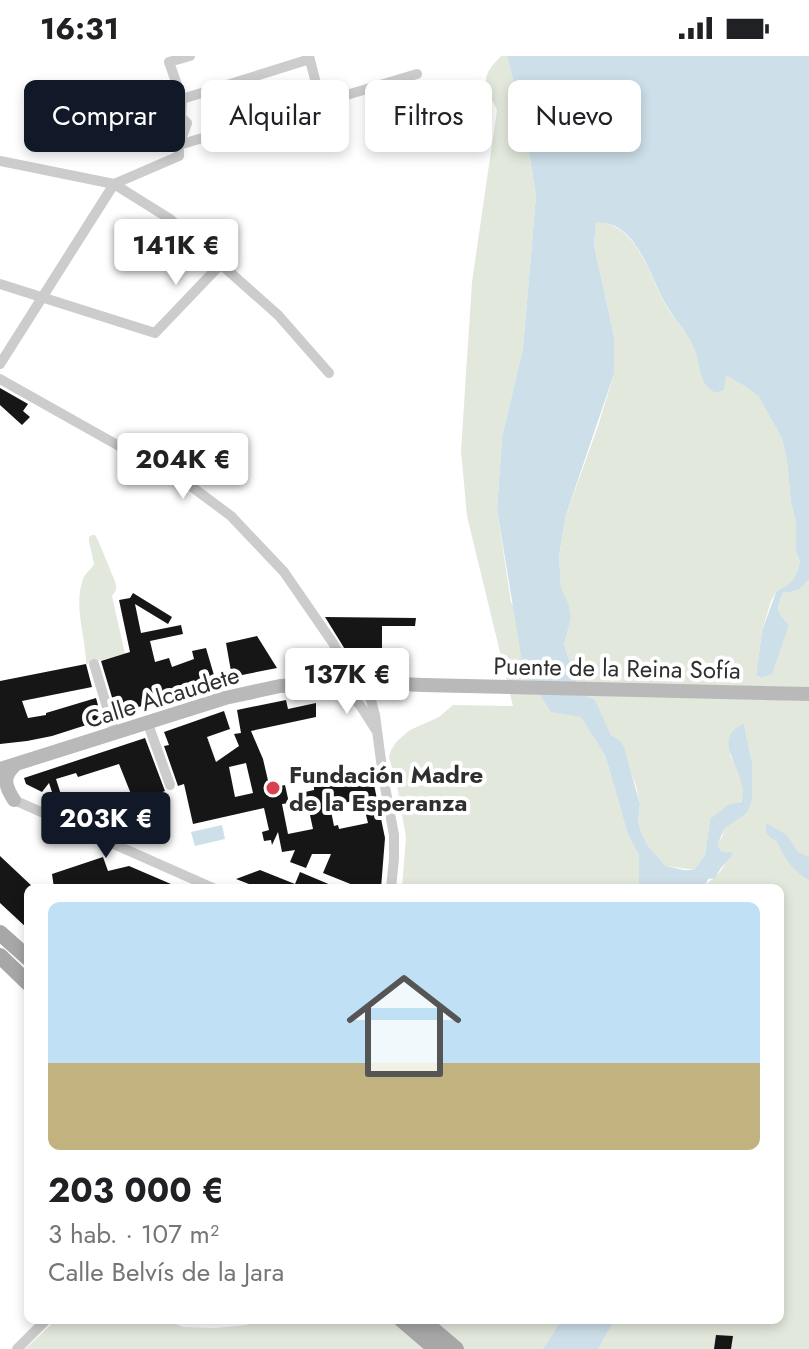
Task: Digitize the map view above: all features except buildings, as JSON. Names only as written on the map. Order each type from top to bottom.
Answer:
[{"type":"main road","name":"Calle Alcaudete","points":[[7,766],[225,698],[280,686],[349,682],[423,685]]},
{"type":"main road","name":"Puente de la Reina Sofía","points":[[423,685],[809,694]]},
{"type":"main road","points":[[7,766],[7,797]]},
{"type":"main road","points":[[0,788],[7,797]]},
{"type":"main road","points":[[0,933],[24,954]]},
{"type":"main road","points":[[0,956],[24,979]]},
{"type":"main road","points":[[407,1324],[436,1349]]},
{"type":"main road","points":[[427,1324],[456,1349]]},
{"type":"street","points":[[175,80],[169,62],[190,56]]},
{"type":"street","points":[[185,98],[310,57],[316,80]]},
{"type":"street","points":[[349,95],[417,74]]},
{"type":"street","points":[[0,364],[114,184],[179,156],[179,152]]},
{"type":"street","points":[[0,161],[114,184],[170,219],[278,315],[329,373]]},
{"type":"street","points":[[0,284],[155,333],[221,264]]},
{"type":"street","points":[[0,379],[192,487],[231,516],[284,572],[341,657],[349,682],[377,732]]},
{"type":"street","points":[[341,657],[349,682],[375,715],[394,835],[391,884]]},
{"type":"street","points":[[94,664],[115,734]]},
{"type":"street","points":[[148,724],[170,785]]},
{"type":"street","points":[[7,797],[204,884]]},
{"type":"street","points":[[17,1349],[42,1324]]},
{"type":"shaded area","points":[[501,56],[507,56],[513,80],[508,80],[508,152],[529,152],[536,195],[523,348],[502,437],[497,510],[511,602],[605,755],[628,835],[639,855],[638,884],[402,884],[406,837],[389,757],[391,750],[410,730],[439,717],[453,705],[513,706],[467,516],[461,451],[472,282],[497,110],[492,100],[492,80],[486,80]]},
{"type":"shaded area","points":[[596,221],[623,232],[633,243],[668,309],[692,345],[706,385],[716,393],[726,374],[759,397],[782,439],[787,461],[796,522],[796,552],[800,561],[796,578],[776,592],[771,601],[762,631],[756,675],[759,678],[774,668],[789,625],[779,610],[784,592],[799,590],[809,579],[809,1349],[598,1349],[613,1324],[784,1324],[784,884],[706,884],[720,872],[730,852],[721,851],[716,845],[725,828],[752,800],[752,762],[744,724],[730,755],[742,779],[743,798],[710,819],[705,855],[694,870],[666,866],[642,834],[638,822],[640,804],[636,786],[620,740],[611,735],[595,701],[583,695],[564,644],[571,619],[561,588],[559,556],[566,515],[614,374],[614,336],[594,245]]},
{"type":"shaded area","points":[[92,535],[98,540],[116,584],[112,596],[125,654],[86,664],[79,600],[83,579],[94,564],[89,541]]},
{"type":"shaded area","points":[[52,1324],[175,1324],[215,1328],[249,1324],[559,1324],[543,1349],[25,1349]]},
{"type":"water","points":[[507,56],[809,56],[809,579],[799,590],[784,592],[779,602],[780,613],[789,625],[772,674],[760,678],[756,675],[762,631],[776,592],[793,580],[800,561],[796,552],[796,522],[782,439],[759,397],[748,388],[726,375],[724,390],[716,393],[706,385],[692,345],[661,296],[633,242],[623,231],[596,222],[594,245],[614,336],[614,374],[566,515],[559,556],[561,588],[571,619],[564,644],[583,695],[595,700],[611,735],[620,740],[624,747],[640,804],[638,822],[642,834],[666,866],[694,870],[705,855],[710,819],[728,805],[741,802],[741,781],[729,748],[729,739],[733,731],[744,724],[752,762],[752,800],[747,813],[725,828],[717,845],[721,851],[733,854],[715,878],[708,879],[706,884],[638,884],[639,855],[628,835],[605,755],[581,717],[551,712],[523,667],[497,510],[502,437],[523,348],[536,195],[529,152],[641,152],[641,80],[513,80]]},
{"type":"water","points":[[766,823],[787,835],[798,852],[809,857],[809,880],[794,868],[777,841],[766,833]]},
{"type":"water","points":[[222,825],[225,839],[195,846],[191,832]]},
{"type":"water","points":[[559,1324],[613,1324],[598,1349],[543,1349]]},
{"type":"place","name":"Fundación Madre de la Esperanza","points":[[273,788]]}]
